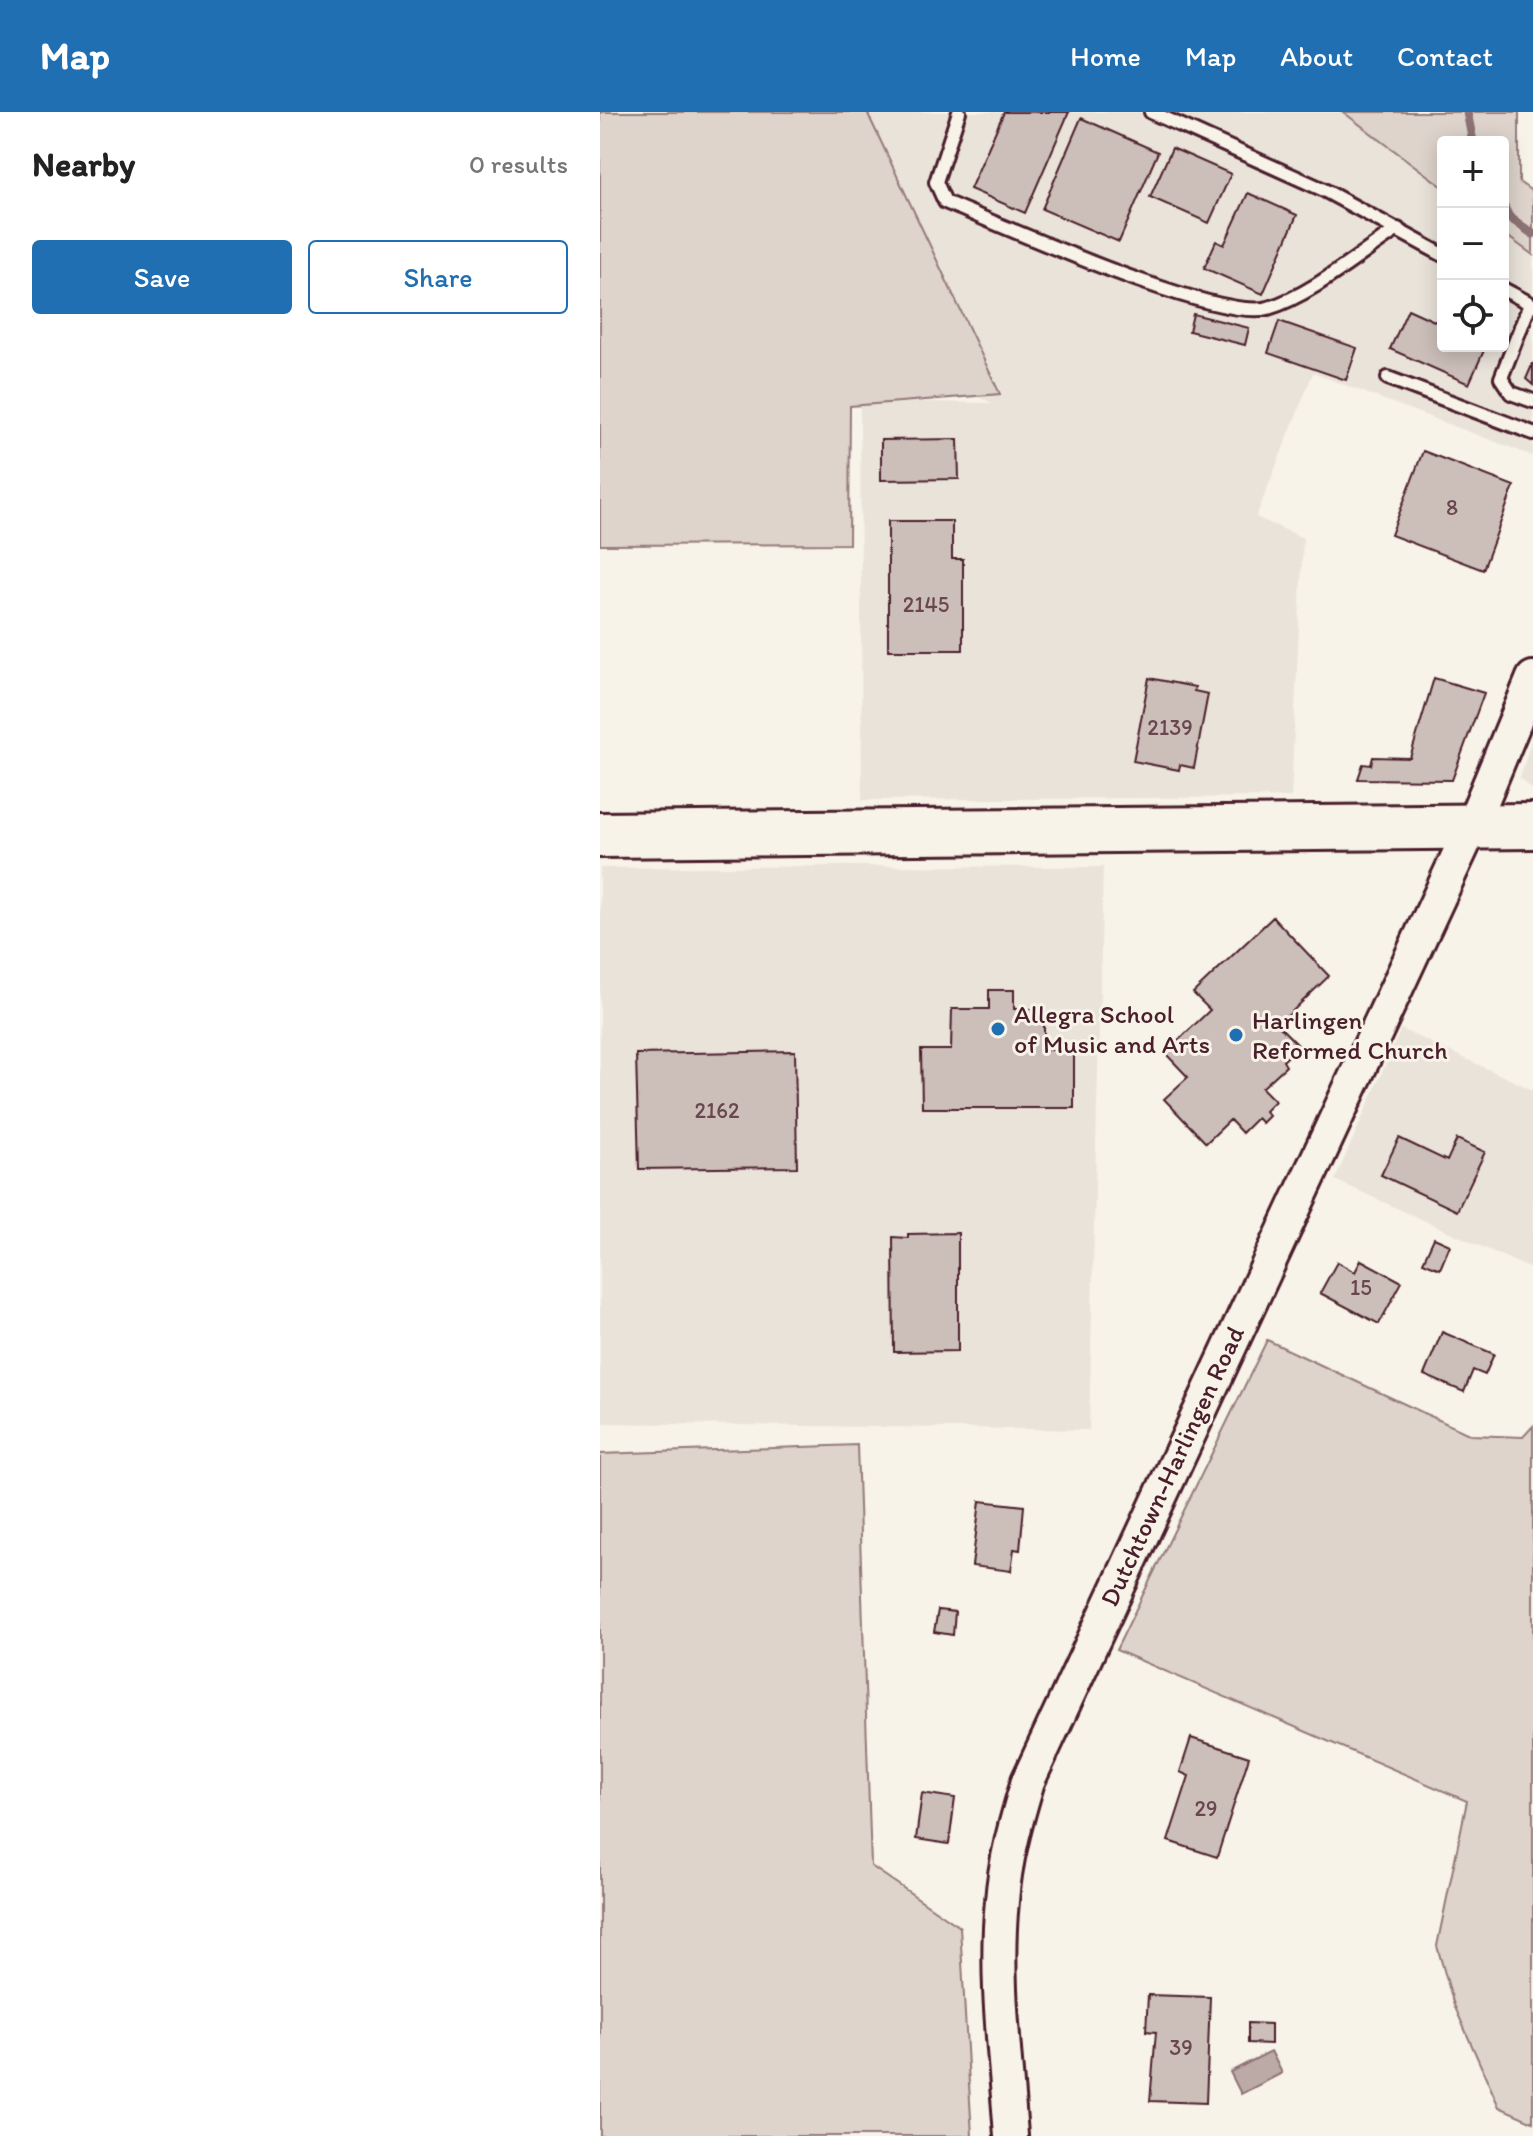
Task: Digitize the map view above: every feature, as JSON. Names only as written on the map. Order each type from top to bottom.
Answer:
[{"type":"highway","points":[[600,835],[1533,826]]},
{"type":"street","name":"Dutchtown-Harlingen Road","points":[[1011,2136],[1000,1947],[1001,1904],[1007,1860],[1028,1781],[1471,828],[1533,678]]},
{"type":"lane","points":[[959,112],[936,182],[945,202],[1183,294],[1247,309],[1265,309],[1307,288],[1398,229]]},
{"type":"lane","points":[[1151,112],[1272,165],[1437,252]]},
{"type":"lane","points":[[1509,292],[1532,305],[1501,378],[1511,393],[1533,401]]},
{"type":"lane","points":[[1388,378],[1533,433]]},
{"type":"shaded area","points":[[600,112],[867,112],[1000,394],[850,406],[849,544],[600,545]]},
{"type":"shaded area","points":[[856,112],[1363,112],[1437,168],[1437,352],[1509,352],[1509,221],[1533,239],[1533,456],[1313,373],[1256,517],[1303,538],[1291,797],[862,800],[860,401],[992,403],[817,327]]},
{"type":"shaded area","points":[[1343,112],[1519,112],[1519,182],[1533,192],[1533,255],[1509,237],[1509,136],[1437,136],[1437,182]]},
{"type":"shaded area","points":[[1533,734],[1533,790],[1520,778]]},
{"type":"shaded area","points":[[1103,867],[1089,1430],[600,1423],[600,868]]},
{"type":"shaded area","points":[[1401,1029],[1533,1090],[1533,1270],[1335,1180]]},
{"type":"shaded area","points":[[1267,1340],[1471,1435],[1523,1437],[1533,1426],[1533,2122],[1499,2107],[1454,2005],[1437,1946],[1467,1801],[1116,1650]]},
{"type":"shaded area","points":[[857,1445],[871,1866],[960,1927],[972,2136],[600,2136],[600,1454]]},
{"type":"shaded area","points":[[1271,2051],[1282,2073],[1241,2094],[1230,2072]]},
{"type":"building","points":[[1004,112],[1069,112],[1025,213],[970,189]]},
{"type":"building","points":[[1081,118],[1158,152],[1119,242],[1042,209]]},
{"type":"building","points":[[1172,148],[1231,174],[1209,223],[1150,197]]},
{"type":"building","points":[[1248,193],[1297,215],[1263,294],[1204,268],[1216,241],[1224,245]]},
{"type":"building","points":[[1408,309],[1437,322],[1437,352],[1483,352],[1469,384],[1390,349]]},
{"type":"building","points":[[1193,314],[1249,328],[1245,345],[1189,331]]},
{"type":"building","points":[[1279,321],[1357,348],[1346,380],[1268,353]]},
{"type":"building","points":[[1533,363],[1533,385],[1526,379]]},
{"type":"building","points":[[958,439],[959,479],[881,480],[881,440]]},
{"type":"building","points":[[1423,451],[1514,486],[1483,570],[1391,535]]},
{"type":"building","points":[[888,521],[952,521],[952,559],[963,559],[963,650],[888,650]]},
{"type":"building","points":[[1149,678],[1195,687],[1194,691],[1208,694],[1194,768],[1180,765],[1179,770],[1133,761]]},
{"type":"building","points":[[1434,678],[1484,693],[1452,780],[1358,779],[1363,764],[1371,765],[1373,757],[1410,758]]},
{"type":"building","name":"Harlingen Reformed Church","points":[[1273,917],[1329,976],[1278,1025],[1299,1046],[1283,1061],[1286,1066],[1262,1088],[1275,1101],[1265,1111],[1269,1116],[1262,1123],[1257,1118],[1242,1133],[1230,1120],[1206,1143],[1164,1099],[1188,1077],[1165,1053],[1210,1010],[1193,993]]},
{"type":"building","name":"Allegra School of Music and Arts","points":[[989,990],[1014,990],[1014,1009],[1044,1009],[1044,1050],[1074,1050],[1074,1108],[922,1108],[921,1050],[951,1050],[952,1009],[989,1009]]},
{"type":"building","points":[[795,1051],[797,1167],[639,1169],[636,1054]]},
{"type":"building","points":[[1399,1138],[1447,1161],[1457,1139],[1485,1152],[1457,1211],[1381,1175]]},
{"type":"building","points":[[958,1233],[958,1351],[894,1352],[893,1237]]},
{"type":"building","points":[[1434,1238],[1450,1245],[1440,1269],[1423,1262]]},
{"type":"building","points":[[1361,1260],[1402,1282],[1379,1324],[1320,1293],[1337,1262],[1355,1272]]},
{"type":"building","points":[[1442,1332],[1494,1354],[1485,1375],[1473,1370],[1464,1392],[1424,1375]]},
{"type":"building","points":[[980,1501],[1024,1506],[1020,1550],[1014,1549],[1011,1571],[972,1566]]},
{"type":"building","points":[[938,1610],[955,1612],[953,1635],[934,1632]]},
{"type":"building","points":[[1191,1738],[1249,1757],[1217,1857],[1168,1841],[1189,1776],[1180,1772]]},
{"type":"building","points":[[922,1793],[955,1798],[949,1844],[916,1839]]},
{"type":"building","points":[[1148,1995],[1210,1997],[1206,2103],[1150,2101],[1156,2032],[1146,2031]]},
{"type":"building","points":[[1248,2023],[1271,2024],[1271,2044],[1248,2043]]},
{"type":"waterway","points":[[1467,112],[1472,136]]},
{"type":"waterway","points":[[1504,208],[1509,217],[1533,234]]},
{"type":"place","name":"Allegra School of Music and Arts","points":[[998,1029]]},
{"type":"place","name":"Harlingen Reformed Church","points":[[1236,1035]]}]
